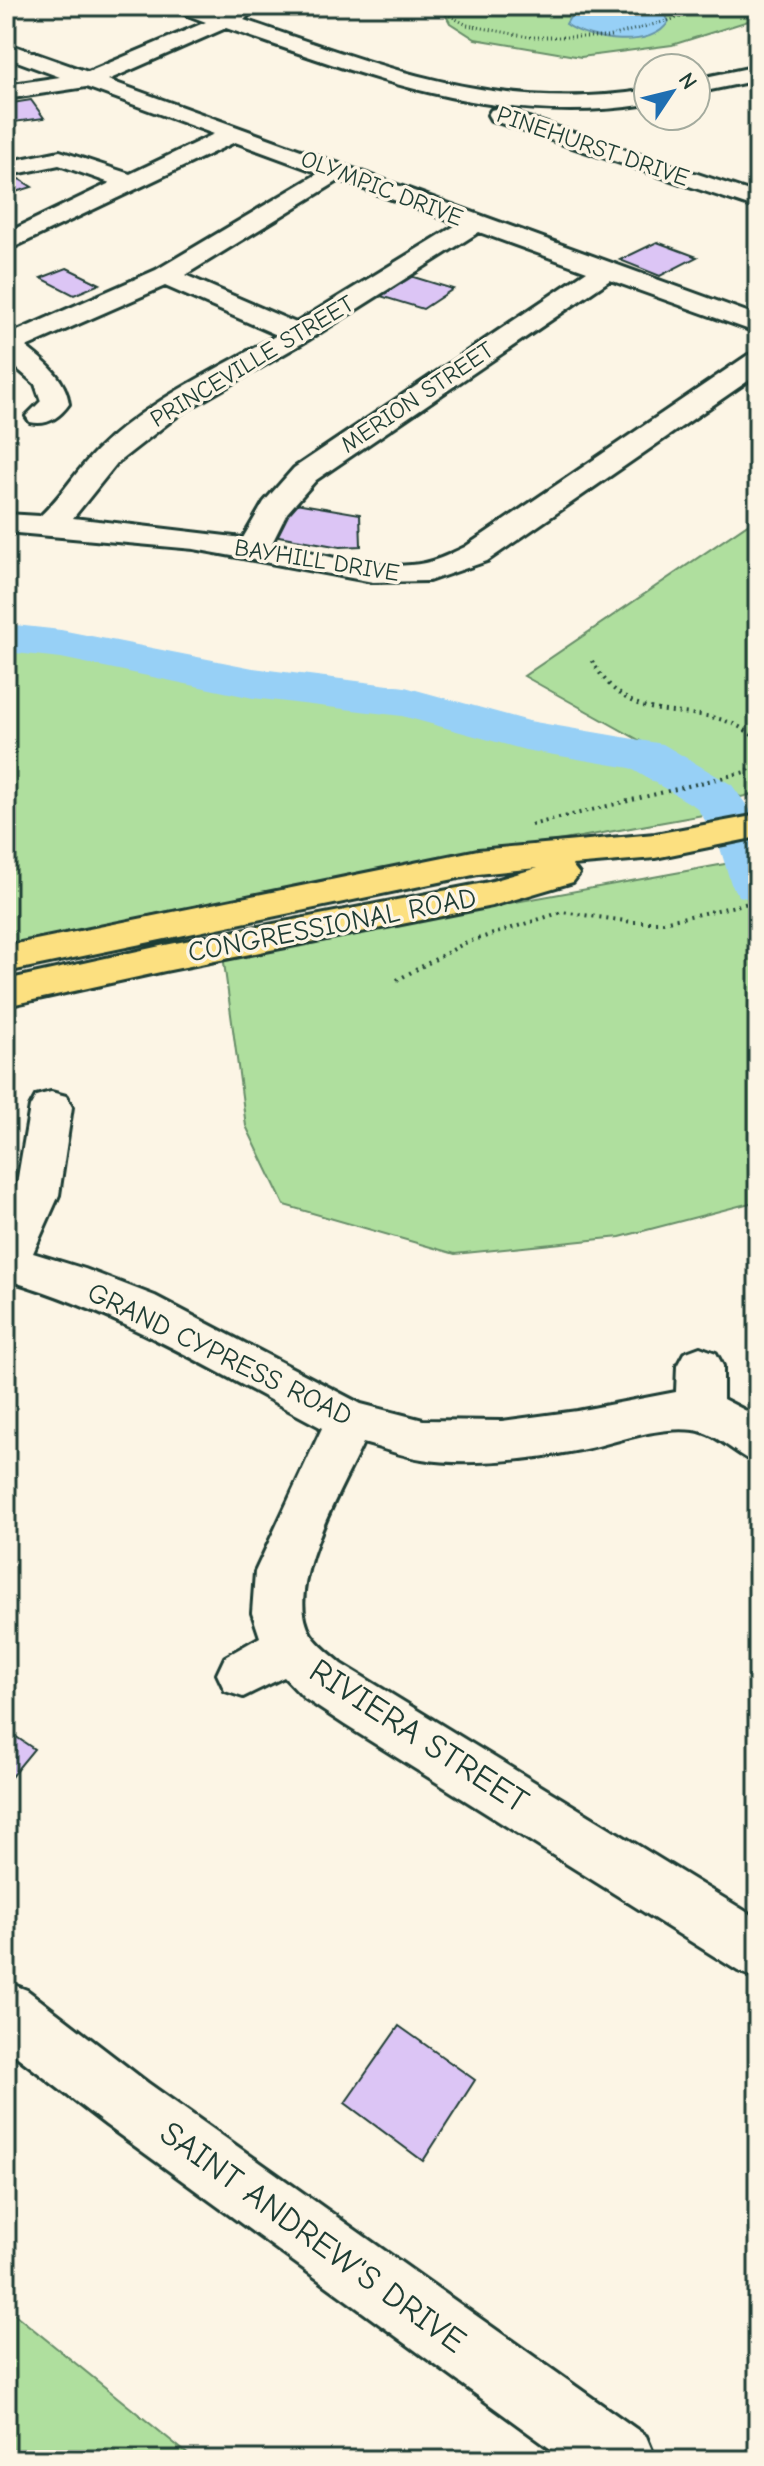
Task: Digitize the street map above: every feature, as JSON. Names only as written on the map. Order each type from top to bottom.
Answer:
[{"type":"main road","name":"CONGRESSIONAL ROAD","points":[[6,993],[165,958],[492,894],[659,846],[758,826]]},
{"type":"main road","name":"CONGRESSIONAL ROAD","points":[[6,959],[478,862],[659,846]]},
{"type":"street","points":[[181,6],[429,88],[491,101],[593,105],[632,99]]},
{"type":"street","points":[[6,92],[89,80],[227,22],[257,6]]},
{"type":"street","name":"OLYMPIC DRIVE","points":[[6,50],[758,325]]},
{"type":"street","points":[[712,83],[758,73]]},
{"type":"street","name":"PINEHURST DRIVE","points":[[429,88],[548,133],[758,202]]},
{"type":"street","points":[[712,88],[748,101]]},
{"type":"street","points":[[548,133],[593,105]]},
{"type":"street","points":[[6,243],[234,133]]},
{"type":"street","points":[[6,169],[64,153],[133,183]]},
{"type":"street","points":[[40,416],[55,404],[55,393],[45,378],[7,346],[165,276],[340,170]]},
{"type":"street","name":"PRINCEVILLE STREET","points":[[48,525],[70,505],[107,457],[135,433],[214,380],[298,334],[476,223]]},
{"type":"street","name":"MERION STREET","points":[[254,549],[261,528],[280,499],[305,474],[607,270]]},
{"type":"street","points":[[165,276],[298,334]]},
{"type":"street","name":"BAYHILL DRIVE","points":[[6,523],[254,549],[379,573],[414,574],[440,570],[476,554],[758,361]]},
{"type":"street","points":[[7,1264],[37,1195],[51,1107]]},
{"type":"street","name":"GRAND CYPRESS ROAD","points":[[7,1264],[69,1281],[139,1309],[349,1420],[423,1440],[502,1441],[577,1431],[665,1412],[700,1388],[733,1425],[758,1444]]},
{"type":"street","name":"RIVIERA STREET","points":[[349,1420],[280,1572],[278,1613],[289,1647],[323,1681],[364,1708],[758,1951]]},
{"type":"street","points":[[243,1674],[289,1647]]},
{"type":"street","name":"SAINT ANDREW'S DRIVE","points":[[6,2011],[140,2113],[622,2460]]},
{"type":"path","points":[[432,6],[467,25],[529,37],[581,39],[653,27],[685,16],[675,6]]},
{"type":"path","points":[[592,661],[604,682],[629,700],[659,711],[731,722],[751,731],[758,740]]},
{"type":"path","points":[[518,827],[745,772],[758,764]]},
{"type":"path","points":[[397,980],[465,943],[562,912],[663,922],[758,901]]},
{"type":"green space","points":[[441,6],[758,6],[758,18],[672,45],[581,57],[475,39],[450,23]]},
{"type":"green space","points":[[758,517],[758,793],[741,797],[524,676]]},
{"type":"green space","points":[[6,638],[61,644],[253,683],[405,702],[525,735],[645,755],[718,791],[720,812],[168,911],[6,948]]},
{"type":"green space","points":[[758,858],[758,1201],[620,1237],[455,1254],[284,1205],[246,1126],[223,955]]},
{"type":"green space","points":[[6,2307],[195,2460],[6,2460]]},
{"type":"water","points":[[571,6],[659,6],[669,21],[649,36],[620,40],[604,38],[566,24],[574,10]]},
{"type":"building","points":[[31,100],[44,118],[14,122],[6,110],[6,104]]},
{"type":"building","points":[[19,179],[32,187],[6,195],[6,183]]},
{"type":"building","points":[[657,242],[697,257],[660,276],[620,260]]},
{"type":"building","points":[[67,268],[100,284],[74,295],[41,278]]},
{"type":"building","points":[[407,275],[453,289],[423,309],[377,295]]},
{"type":"building","points":[[284,501],[360,514],[361,546],[340,547],[262,533]]},
{"type":"building","points":[[6,1730],[34,1749],[6,1783]]},
{"type":"building","points":[[399,2026],[475,2080],[423,2161],[345,2103]]},
{"type":"waterway","points":[[6,638],[61,644],[253,683],[405,702],[525,735],[645,755],[714,796],[743,838],[758,884]]}]
